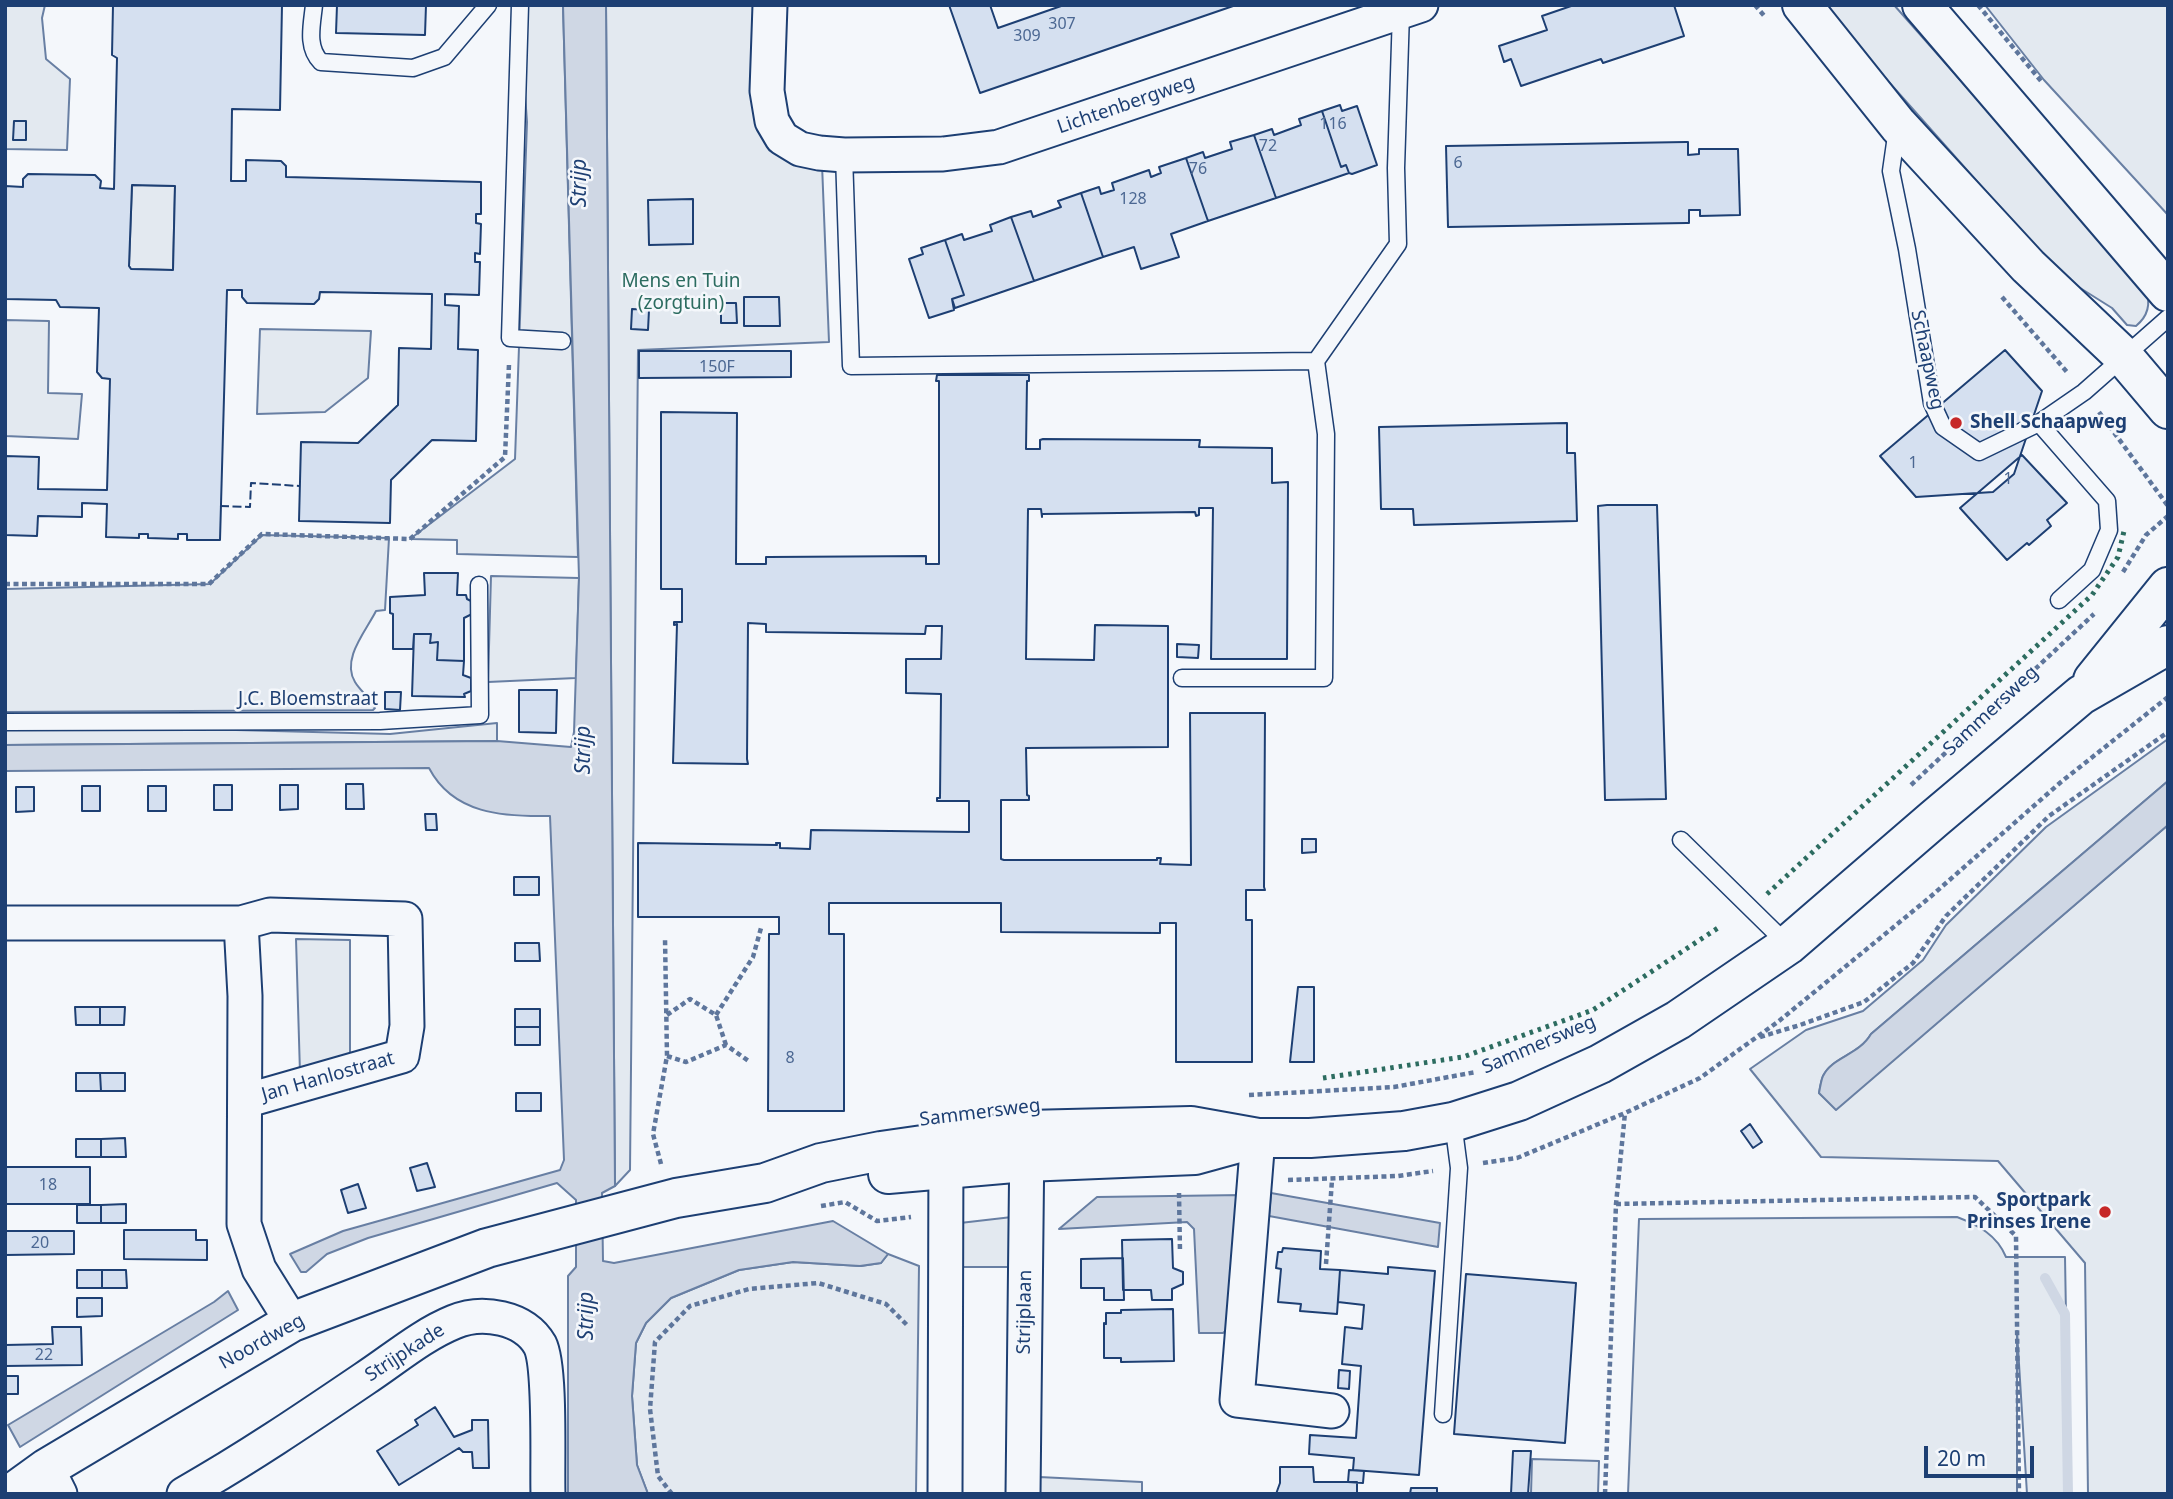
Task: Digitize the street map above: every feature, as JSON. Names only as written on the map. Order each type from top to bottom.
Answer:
[{"type":"street","name":"Lichtenbergweg","points":[[770,5],[767,91],[772,121],[782,138],[800,149],[844,155],[943,155],[999,147],[1411,9]]},
{"type":"street","points":[[1922,5],[2168,292]]},
{"type":"street","points":[[1806,10],[1898,125],[2028,266],[2124,357],[2168,409]]},
{"type":"street","name":"Sammersweg","points":[[2081,695],[2168,587]]},
{"type":"street","name":"Sammersweg","points":[[589,1221],[666,1188],[765,1184],[821,1163],[945,1155],[1191,1126],[1258,1138],[1310,1138],[1404,1131],[1453,1122],[1519,1101],[1600,1064],[1678,1020],[1788,945],[2081,695],[2168,645]]},
{"type":"street","name":"Jan Hanlostraat","points":[[5,923],[241,923],[270,915],[405,919],[407,1026],[402,1056],[245,1101]]},
{"type":"street","name":"Jan Hanlostraat","points":[[241,923],[245,996],[244,1224],[259,1269],[292,1322]]},
{"type":"street","points":[[1258,1138],[1237,1400],[1332,1411]]},
{"type":"street","name":"Strijplaan","points":[[1023,1494],[1026,1146]]},
{"type":"street","points":[[945,1155],[945,1494]]},
{"type":"street","name":"Noordweg","points":[[11,1494],[54,1481],[292,1322],[487,1248],[589,1221]]},
{"type":"street","name":"Strijpkade","points":[[184,1494],[315,1412],[430,1335],[456,1321],[478,1317],[499,1318],[523,1326],[540,1345],[546,1380],[548,1494]]},
{"type":"lane","points":[[314,5],[311,38],[314,54],[321,62],[413,68],[444,57],[488,5]]},
{"type":"lane","points":[[520,5],[510,338],[562,341]]},
{"type":"lane","name":"Lichtenbergweg","points":[[1316,361],[1398,244],[1396,168],[1411,9]]},
{"type":"lane","name":"Schaapweg","points":[[1898,125],[1891,171],[1907,249],[1932,403],[1942,427],[1979,452],[2039,423],[2084,392],[2168,318]]},
{"type":"lane","points":[[844,155],[851,366],[1316,361],[1326,434],[1324,678],[1182,678]]},
{"type":"lane","points":[[2039,423],[2107,501],[2109,530],[2092,569],[2059,600]]},
{"type":"lane","name":"J.C. Bloemstraat","points":[[5,722],[380,721],[480,715],[480,585]]},
{"type":"lane","points":[[1681,840],[1788,945]]},
{"type":"lane","points":[[1443,1414],[1459,1168],[1453,1122]]},
{"type":"path","points":[[2001,297],[2084,392],[2168,506]]},
{"type":"path","points":[[5,584],[209,584],[262,534],[410,539],[505,457],[510,338]]},
{"type":"path","points":[[2119,578],[2146,535],[2168,516]]},
{"type":"path","name":"Sammersweg","points":[[1908,788],[2097,611]]},
{"type":"path","points":[[2168,698],[2061,782],[1929,898],[1756,1038],[1864,1002],[1913,963],[1946,916],[2049,816],[2168,732]]},
{"type":"path","points":[[716,1015],[753,957],[761,928]]},
{"type":"path","points":[[665,938],[667,1056],[653,1134],[666,1188]]},
{"type":"path","points":[[667,1015],[690,999],[716,1015],[726,1045],[750,1062]]},
{"type":"path","name":"Sammersweg","points":[[1243,1096],[1394,1087],[1483,1070],[1559,1038]]},
{"type":"path","points":[[667,1056],[686,1062],[726,1045]]},
{"type":"path","points":[[1605,1494],[1616,1204],[1625,1113]]},
{"type":"path","points":[[1326,1264],[1332,1180]]},
{"type":"path","points":[[1179,1188],[1181,1252]]},
{"type":"path","points":[[1616,1204],[1975,1197],[2016,1236],[2019,1494]]},
{"type":"path","points":[[672,1494],[658,1476],[650,1409],[656,1342],[690,1306],[749,1289],[818,1283],[886,1304],[945,1362]]},
{"type":"green space","points":[[5,5],[45,5],[42,18],[46,59],[70,79],[67,150],[5,149]]},
{"type":"green space","points":[[521,5],[563,5],[578,557],[457,554],[457,540],[410,539],[515,459],[527,122],[519,11]]},
{"type":"green space","name":"Mens en Tuin (zorgtuin)","points":[[606,5],[763,5],[764,103],[822,164],[829,342],[638,350],[630,1170],[615,1186]]},
{"type":"green space","points":[[1827,5],[1894,5],[2146,290],[2147,310],[2136,326],[2127,325],[2112,308],[2061,276],[1832,18],[1834,14]]},
{"type":"green space","points":[[1985,5],[2168,5],[2168,215],[2044,80]]},
{"type":"green space","points":[[132,185],[175,186],[173,270],[131,269],[129,266]]},
{"type":"green space","points":[[5,320],[49,321],[48,393],[82,394],[78,439],[5,436]]},
{"type":"green space","points":[[260,329],[371,331],[368,378],[325,412],[257,414]]},
{"type":"green space","points":[[262,535],[389,538],[385,610],[376,611],[356,645],[351,664],[355,682],[373,704],[373,710],[5,712],[5,589],[210,584]]},
{"type":"green space","points":[[491,576],[579,578],[576,678],[488,682]]},
{"type":"green space","points":[[497,723],[497,741],[5,745],[5,724],[390,734]]},
{"type":"green space","name":"Sportpark Prinses Irene","points":[[2168,739],[2168,781],[1871,1034],[1860,1047],[1833,1064],[1823,1076],[1819,1093],[1836,1109],[2168,825],[2168,1494],[2088,1494],[2085,1263],[1998,1161],[1821,1157],[1750,1069],[1806,1030],[1863,1011],[1923,960],[1946,925],[2046,827]]},
{"type":"green space","points":[[296,939],[350,940],[350,1058],[300,1073]]},
{"type":"green space","points":[[1012,1217],[1012,1267],[959,1267],[960,1223]]},
{"type":"green space","points":[[1957,1217],[1986,1232],[2006,1257],[2065,1257],[2069,1494],[2027,1494],[2017,1331],[2017,1494],[1628,1494],[1639,1219]]},
{"type":"green space","points":[[888,1254],[919,1266],[916,1494],[648,1494],[637,1465],[632,1396],[636,1343],[646,1323],[671,1298],[739,1270],[793,1262],[861,1266],[881,1263]]},
{"type":"green space","points":[[1532,1459],[1599,1461],[1598,1494],[1531,1494]]},
{"type":"green space","points":[[1039,1477],[1142,1482],[1142,1494],[1039,1494]]},
{"type":"water","name":"Strijp","points":[[563,5],[606,5],[615,1186],[602,1193],[603,1261],[614,1263],[833,1221],[888,1254],[881,1263],[860,1266],[793,1262],[739,1270],[671,1298],[646,1323],[636,1343],[632,1396],[637,1465],[648,1494],[568,1494],[568,1276],[576,1267],[576,1200],[557,1183],[368,1238],[327,1254],[306,1272],[301,1272],[290,1254],[343,1231],[560,1170],[564,1160],[550,816],[497,813],[465,804],[439,783],[429,768],[5,771],[5,745],[497,741],[571,747],[574,732],[579,578]]},
{"type":"water","points":[[2168,781],[2168,825],[1836,1110],[1819,1093],[1823,1076],[1833,1064],[1860,1047],[1871,1034]]},
{"type":"water","points":[[1271,1193],[1440,1223],[1438,1247],[1269,1216]]},
{"type":"water","points":[[1243,1195],[1236,1322],[1223,1333],[1199,1333],[1194,1229],[1187,1222],[1059,1229],[1097,1197]]},
{"type":"water","points":[[228,1291],[238,1310],[20,1447],[8,1425],[214,1302]]},
{"type":"building","points":[[113,5],[282,5],[280,110],[232,109],[231,181],[246,181],[246,160],[281,161],[286,166],[286,177],[481,182],[481,214],[476,214],[476,223],[481,224],[480,254],[475,253],[475,262],[480,262],[479,295],[445,294],[445,305],[459,306],[458,349],[478,350],[476,441],[432,440],[391,480],[390,523],[299,521],[301,442],[358,443],[398,405],[399,348],[431,349],[432,294],[320,292],[319,299],[314,304],[247,303],[242,297],[242,290],[227,290],[220,540],[187,540],[187,534],[178,534],[178,539],[148,538],[148,534],[139,534],[139,538],[106,537],[107,504],[82,503],[82,517],[38,516],[37,536],[5,535],[5,456],[39,457],[38,489],[107,490],[110,379],[102,378],[97,372],[99,308],[60,307],[56,300],[5,299],[5,186],[23,187],[23,179],[28,174],[95,175],[101,181],[100,188],[114,189],[117,58],[112,55]],"holes":[[[132,185],[175,186],[173,270],[131,269]]]},
{"type":"building","points":[[337,5],[426,5],[425,35],[336,33]]},
{"type":"building","points":[[949,5],[990,5],[998,28],[1064,5],[1236,5],[980,93]]},
{"type":"building","points":[[1574,5],[1674,5],[1684,36],[1603,63],[1601,59],[1521,86],[1511,59],[1504,62],[1499,46],[1547,30],[1542,16]]},
{"type":"building","points":[[1340,105],[1342,111],[1357,106],[1377,165],[1352,174],[1346,165],[1341,167],[1322,111]]},
{"type":"building","points":[[1322,111],[1341,167],[1346,165],[1349,173],[1276,198],[1254,135],[1272,129],[1274,135],[1301,125],[1299,119]]},
{"type":"building","points":[[14,121],[26,121],[26,140],[13,140]]},
{"type":"building","points":[[1254,135],[1276,198],[1208,221],[1186,158],[1203,152],[1205,158],[1232,149],[1230,142]]},
{"type":"building","points":[[1688,142],[1688,155],[1699,154],[1699,149],[1738,149],[1740,215],[1700,216],[1700,210],[1689,210],[1689,223],[1448,227],[1446,146]]},
{"type":"building","points":[[1186,158],[1208,221],[1171,234],[1179,257],[1141,269],[1134,247],[1103,257],[1081,193],[1099,187],[1101,194],[1114,190],[1112,183],[1149,170],[1151,177],[1161,173],[1159,167]]},
{"type":"building","points":[[1081,193],[1103,257],[1034,281],[1011,217],[1031,211],[1033,217],[1061,207],[1058,201]]},
{"type":"building","points":[[693,199],[693,244],[649,245],[648,200]]},
{"type":"building","points":[[1011,217],[1034,281],[955,308],[952,299],[964,295],[945,240],[962,234],[964,240],[992,231],[990,225]]},
{"type":"building","points":[[945,240],[964,295],[952,299],[954,310],[929,318],[909,259],[923,254],[921,248]]},
{"type":"building","points":[[744,297],[779,297],[780,326],[744,326]]},
{"type":"building","points":[[721,303],[736,303],[737,323],[721,323]]},
{"type":"building","points":[[632,309],[649,310],[648,330],[631,329]]},
{"type":"building","points":[[2005,350],[2042,391],[2014,474],[1993,492],[1916,497],[1880,456]]},
{"type":"building","points":[[639,351],[791,351],[791,377],[639,378]]},
{"type":"building","points":[[937,375],[1029,375],[1026,449],[1040,449],[1040,440],[1043,439],[1200,440],[1199,447],[1272,448],[1272,483],[1288,482],[1287,659],[1211,659],[1213,508],[1199,508],[1199,515],[1196,516],[1195,512],[1042,514],[1042,517],[1041,509],[1028,509],[1026,659],[1094,660],[1095,625],[1168,626],[1168,747],[1026,748],[1029,800],[1001,800],[1001,859],[1161,858],[1160,864],[1191,865],[1190,713],[1265,713],[1265,890],[1246,890],[1246,920],[1252,920],[1252,1062],[1176,1062],[1176,923],[1160,923],[1160,933],[1001,932],[1001,903],[829,903],[829,934],[844,934],[844,1111],[768,1111],[769,934],[779,934],[779,917],[638,917],[638,843],[780,843],[780,848],[810,849],[811,830],[969,832],[969,801],[937,801],[937,798],[940,798],[941,694],[906,693],[906,659],[941,659],[942,626],[926,626],[925,634],[766,632],[766,624],[748,623],[748,764],[673,763],[677,624],[674,625],[674,622],[682,622],[682,589],[661,589],[661,412],[737,413],[736,564],[766,564],[766,557],[926,556],[926,564],[939,564]]},
{"type":"building","points":[[1567,423],[1567,453],[1575,453],[1577,521],[1414,525],[1413,509],[1381,509],[1379,427]]},
{"type":"building","points":[[2022,455],[2067,503],[2047,520],[2051,526],[2007,560],[1960,508]]},
{"type":"building","points":[[1657,505],[1666,799],[1605,800],[1598,506]]},
{"type":"building","points":[[424,573],[458,573],[457,595],[466,595],[471,601],[472,614],[464,618],[464,661],[437,660],[438,642],[430,643],[431,634],[414,634],[413,649],[393,649],[390,597],[425,595]]},
{"type":"building","points":[[414,634],[431,634],[430,643],[438,642],[437,660],[464,661],[463,675],[471,678],[471,691],[464,694],[465,697],[412,696]]},
{"type":"building","points":[[1177,644],[1199,645],[1198,658],[1177,657]]},
{"type":"building","points":[[519,690],[557,690],[556,733],[519,732]]},
{"type":"building","points":[[385,692],[401,692],[400,710],[385,709]]},
{"type":"building","points":[[346,784],[363,784],[364,809],[346,809]]},
{"type":"building","points":[[214,785],[232,785],[232,810],[214,810]]},
{"type":"building","points":[[280,785],[298,785],[298,809],[280,810]]},
{"type":"building","points":[[82,786],[100,786],[100,811],[82,811]]},
{"type":"building","points":[[148,786],[166,786],[166,811],[148,811]]},
{"type":"building","points":[[16,787],[34,787],[34,811],[16,812]]},
{"type":"building","points":[[425,814],[436,814],[437,830],[426,830]]},
{"type":"building","points":[[1302,839],[1316,839],[1316,852],[1302,853]]},
{"type":"building","points":[[514,877],[539,877],[539,895],[514,895]]},
{"type":"building","points":[[515,943],[539,943],[540,961],[515,961]]},
{"type":"building","points":[[1298,987],[1314,987],[1314,1062],[1290,1062]]},
{"type":"building","points":[[75,1007],[100,1007],[100,1025],[76,1025]]},
{"type":"building","points":[[100,1007],[125,1007],[124,1025],[100,1025]]},
{"type":"building","points":[[515,1009],[540,1009],[540,1027],[515,1027]]},
{"type":"building","points":[[515,1027],[540,1027],[540,1045],[515,1045]]},
{"type":"building","points":[[76,1073],[100,1073],[101,1091],[76,1091]]},
{"type":"building","points":[[100,1073],[125,1073],[125,1091],[101,1091]]},
{"type":"building","points":[[516,1093],[541,1093],[541,1111],[516,1111]]},
{"type":"building","points":[[1750,1124],[1762,1142],[1753,1148],[1741,1131]]},
{"type":"building","points":[[125,1138],[126,1157],[101,1157],[101,1139]]},
{"type":"building","points":[[76,1139],[101,1139],[101,1157],[76,1157]]},
{"type":"building","points":[[427,1163],[435,1187],[417,1191],[410,1168]]},
{"type":"building","points":[[5,1167],[90,1167],[90,1204],[5,1204]]},
{"type":"building","points":[[358,1184],[366,1208],[348,1213],[341,1190]]},
{"type":"building","points":[[126,1204],[126,1223],[101,1223],[101,1205]]},
{"type":"building","points":[[77,1205],[101,1205],[101,1223],[77,1223]]},
{"type":"building","points":[[124,1230],[196,1230],[196,1240],[207,1240],[207,1260],[124,1259]]},
{"type":"building","points":[[5,1231],[74,1231],[74,1254],[5,1255]]},
{"type":"building","points":[[1172,1239],[1173,1268],[1183,1272],[1183,1284],[1172,1289],[1172,1300],[1152,1300],[1151,1290],[1123,1290],[1122,1240]]},
{"type":"building","points":[[1283,1248],[1321,1251],[1320,1269],[1340,1270],[1337,1314],[1300,1311],[1301,1304],[1278,1302],[1281,1269],[1276,1268],[1278,1252],[1282,1252]]},
{"type":"building","points":[[1123,1258],[1124,1300],[1104,1300],[1104,1288],[1081,1288],[1081,1259]]},
{"type":"building","points":[[1388,1267],[1435,1271],[1419,1475],[1353,1470],[1354,1458],[1309,1454],[1310,1435],[1356,1438],[1361,1366],[1342,1364],[1345,1327],[1362,1329],[1364,1305],[1338,1302],[1340,1270],[1388,1274]]},
{"type":"building","points":[[77,1270],[102,1270],[102,1288],[77,1288]]},
{"type":"building","points":[[102,1270],[126,1270],[127,1288],[102,1288]]},
{"type":"building","points":[[1466,1274],[1576,1283],[1565,1443],[1454,1434]]},
{"type":"building","points":[[77,1298],[102,1298],[102,1316],[77,1317]]},
{"type":"building","points":[[1173,1309],[1174,1361],[1121,1362],[1121,1358],[1104,1358],[1106,1313],[1121,1313],[1121,1310]]},
{"type":"building","points":[[52,1327],[81,1327],[82,1365],[5,1366],[5,1345],[53,1344]]},
{"type":"building","points":[[1339,1370],[1350,1371],[1349,1389],[1338,1388]]},
{"type":"building","points":[[5,1376],[18,1376],[18,1394],[5,1394]]},
{"type":"building","points":[[435,1407],[454,1437],[472,1430],[472,1420],[488,1420],[489,1468],[473,1468],[472,1452],[463,1452],[459,1448],[399,1485],[377,1451],[418,1425],[415,1420]]},
{"type":"building","points":[[1513,1451],[1531,1451],[1528,1494],[1511,1494]]},
{"type":"building","points":[[1280,1467],[1313,1467],[1314,1482],[1357,1482],[1357,1494],[1276,1494],[1280,1483]]},
{"type":"building","points":[[1349,1470],[1364,1471],[1363,1483],[1348,1482]]},
{"type":"building","points":[[1411,1488],[1437,1488],[1437,1494],[1410,1494]]},
{"type":"waterway","points":[[2045,1278],[2065,1314],[2068,1494]]},
{"type":"hedge","points":[[1767,894],[2092,595],[2118,557],[2124,531]]},
{"type":"hedge","points":[[1323,1078],[1463,1057],[1593,1010],[1721,926]]},
{"type":"fence","points":[[220,506],[250,507],[251,483],[299,486]]},
{"type":"place","name":"Shell Schaapweg","points":[[1956,423]]},
{"type":"place","name":"Sportpark Prinses Irene","points":[[2105,1212]]}]
